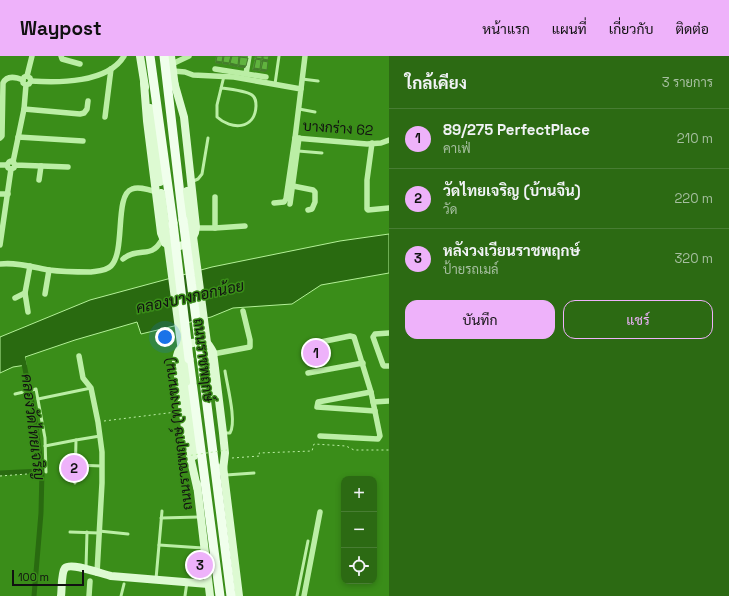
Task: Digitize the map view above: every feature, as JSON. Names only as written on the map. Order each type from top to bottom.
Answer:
[{"type":"main road","name":"ถนนราชพฤกษ์ (ทางขนาน)","points":[[140,56],[144,83],[153,121],[159,192],[186,382],[210,596]]},
{"type":"main road","name":"ถนนราชพฤกษ์","points":[[150,56],[173,223],[220,596]]},
{"type":"main road","name":"ถนนราชพฤกษ์","points":[[164,56],[183,220],[231,596]]},
{"type":"main road","points":[[172,64],[224,473],[238,596]]},
{"type":"main road","points":[[159,192],[161,233],[163,239],[165,242],[174,246],[185,244],[194,238],[196,228],[184,118],[174,82]]},
{"type":"main road","points":[[198,488],[187,443],[176,361],[177,354],[181,348],[186,345],[202,342],[206,343],[210,346],[213,354],[225,453],[224,473]]},
{"type":"main road","points":[[61,596],[63,573],[65,569],[70,566],[86,568],[97,573],[126,577],[208,584]]},
{"type":"street","points":[[0,245],[2,221],[8,194],[11,165],[24,109],[27,80],[32,56]]},
{"type":"street","points":[[61,56],[62,59],[80,64]]},
{"type":"street","points":[[0,138],[2,136],[1,83],[5,79],[14,76],[27,80],[52,82],[95,76],[111,69],[124,56]]},
{"type":"street","points":[[172,64],[189,56]]},
{"type":"street","points":[[246,74],[249,56]]},
{"type":"street","name":"บางกร่าง 62","points":[[305,56],[297,138],[372,143],[381,143],[389,140]]},
{"type":"street","points":[[172,64],[193,75],[234,77],[301,89]]},
{"type":"street","points":[[105,117],[111,69]]},
{"type":"street","points":[[215,69],[266,77]]},
{"type":"street","points":[[24,109],[80,114],[84,113],[87,109],[88,101]]},
{"type":"street","points":[[18,137],[83,141]]},
{"type":"street","points":[[290,204],[298,151],[297,138]]},
{"type":"street","points":[[274,203],[284,202],[286,199],[297,138]]},
{"type":"street","points":[[372,143],[367,180],[367,208],[368,210],[389,208]]},
{"type":"street","points":[[0,165],[68,167]]},
{"type":"street","points":[[39,180],[41,166]]},
{"type":"street","points":[[292,186],[313,190],[315,192],[315,205],[312,209],[308,210]]},
{"type":"street","points":[[0,264],[30,266],[49,270],[71,272],[101,271],[108,269],[112,265],[118,250],[123,202],[128,191],[137,188],[159,192]]},
{"type":"street","points":[[0,194],[8,194]]},
{"type":"street","points":[[215,197],[215,228]]},
{"type":"street","points":[[196,228],[245,226]]},
{"type":"street","points":[[123,259],[135,252],[151,251],[163,239]]},
{"type":"street","points":[[28,312],[25,292],[30,266]]},
{"type":"street","points":[[46,294],[49,270]]},
{"type":"street","points":[[16,298],[25,292]]},
{"type":"street","points":[[213,354],[250,347],[250,340],[243,311]]},
{"type":"street","points":[[389,333],[375,334],[373,337],[383,365],[389,366]]},
{"type":"street","points":[[311,344],[352,336],[363,363],[374,402],[380,438],[320,436]]},
{"type":"street","points":[[79,356],[83,378],[91,388],[100,436],[102,466],[97,573]]},
{"type":"street","points":[[308,373],[363,363]]},
{"type":"street","points":[[371,392],[318,402],[318,407],[375,411]]},
{"type":"street","points":[[374,402],[389,401]]},
{"type":"street","points":[[304,596],[320,512]]},
{"type":"street","points":[[88,596],[90,581]]},
{"type":"lane","points":[[275,85],[279,56]]},
{"type":"lane","points":[[222,88],[248,93],[253,96],[256,100],[256,107],[255,116],[251,122],[245,125],[233,125],[221,121],[217,117],[217,105],[224,76]]},
{"type":"lane","points":[[302,79],[318,81]]},
{"type":"lane","points":[[299,109],[315,112]]},
{"type":"lane","points":[[191,182],[198,179],[202,174],[208,138]]},
{"type":"lane","points":[[298,151],[322,153]]},
{"type":"lane","points":[[223,432],[230,433],[232,430],[232,413],[225,371]]},
{"type":"lane","points":[[38,399],[91,388]]},
{"type":"lane","points":[[15,394],[36,389],[46,446],[46,472]]},
{"type":"lane","points":[[46,446],[100,436]]},
{"type":"lane","points":[[75,483],[76,440]]},
{"type":"lane","points":[[75,465],[102,466]]},
{"type":"lane","points":[[224,473],[254,473]]},
{"type":"lane","points":[[156,579],[162,511]]},
{"type":"lane","points":[[161,518],[201,516]]},
{"type":"lane","points":[[70,532],[128,534]]},
{"type":"lane","points":[[86,568],[87,532]]},
{"type":"lane","points":[[297,596],[308,541]]},
{"type":"lane","points":[[159,545],[205,548]]},
{"type":"lane","points":[[185,596],[187,582]]},
{"type":"lane","points":[[121,596],[124,584]]},
{"type":"path","points":[[98,422],[181,412]]},
{"type":"path","points":[[230,458],[260,456],[259,453],[312,451],[314,444],[346,446],[354,450],[389,450]]},
{"type":"path","points":[[186,456],[226,450]]},
{"type":"path","points":[[0,476],[40,473]]},
{"type":"water","name":"คลองบางกอกน้อย","points":[[389,234],[389,273],[321,285],[292,304],[233,308],[211,317],[141,334],[137,322],[75,340],[25,357],[26,365],[13,367],[0,373],[0,337],[90,300],[212,267],[340,241]]},
{"type":"building","points":[[217,56],[223,56],[222,62],[216,61]]},
{"type":"building","points":[[224,56],[231,56],[229,63],[223,62]]},
{"type":"building","points":[[232,56],[239,56],[238,65],[230,63]]},
{"type":"building","points":[[256,56],[262,56],[262,59],[256,58]]},
{"type":"building","points":[[263,56],[269,56],[268,60],[263,59]]},
{"type":"building","points":[[240,57],[248,58],[246,66],[239,65]]},
{"type":"building","points":[[256,59],[261,60],[260,69],[254,68]]},
{"type":"building","points":[[263,61],[268,62],[267,70],[261,69]]},
{"type":"waterway","name":"คลองวัดไทยเจริญ","points":[[23,359],[34,413],[42,471],[41,513],[34,596]]},
{"type":"waterway","points":[[0,473],[42,471]]},
{"type":"place","name":"89/275 PerfectPlace","points":[[316,353]]},
{"type":"place","name":"วัดไทยเจริญ (บ้านจีน)","points":[[74,468]]},
{"type":"place","name":"หลังวงเวียนราชพฤกษ์","points":[[200,565]]}]
